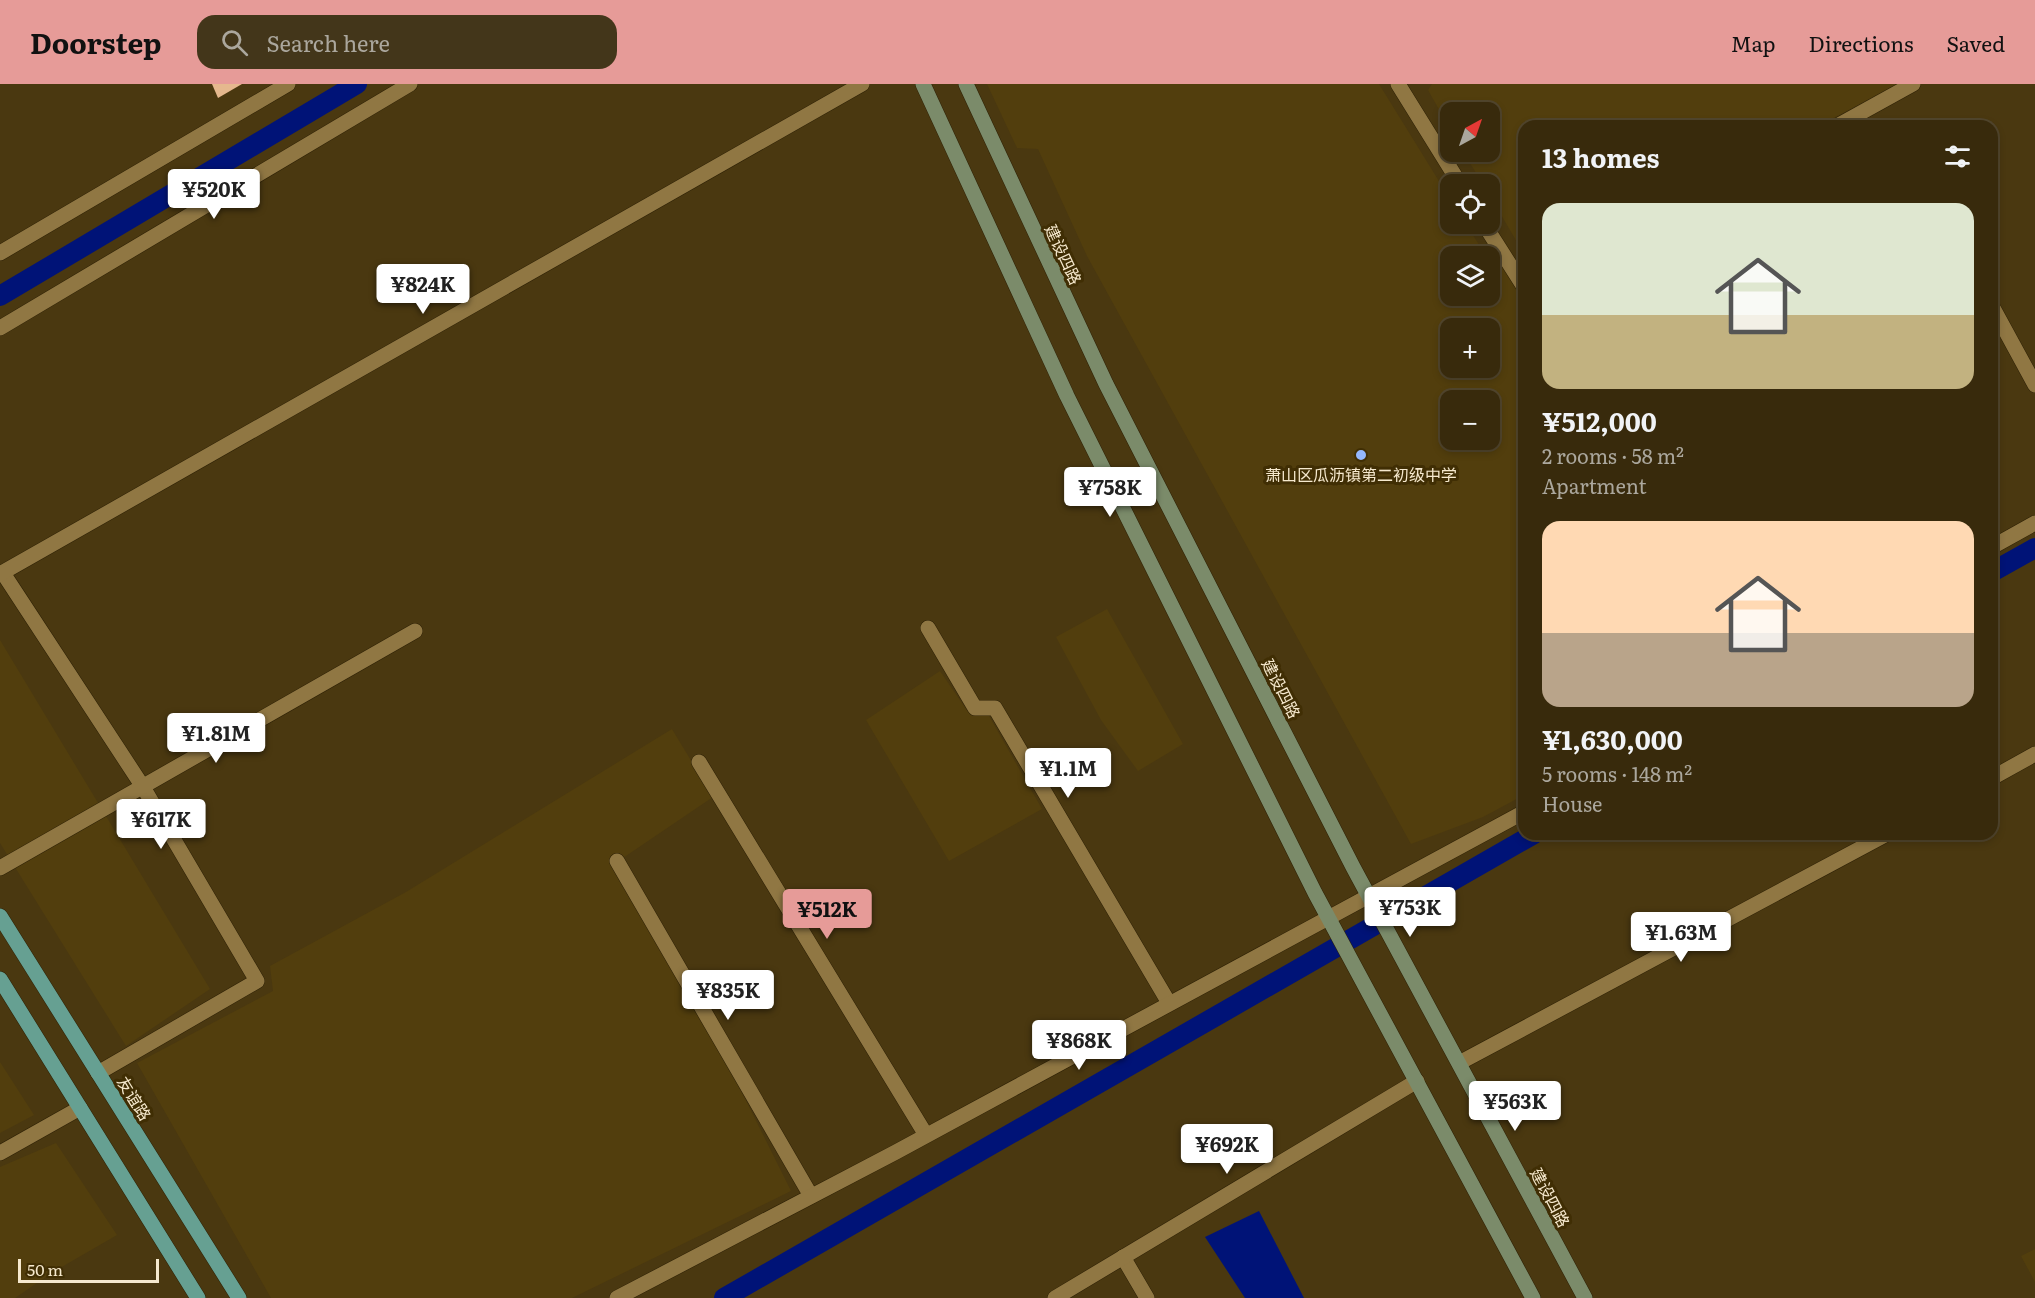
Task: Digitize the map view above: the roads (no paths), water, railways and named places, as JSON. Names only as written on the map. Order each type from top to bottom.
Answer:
[{"type":"main road","points":[[923,84],[1067,396],[1336,933],[1533,1298]]},
{"type":"main road","name":"建设四路","points":[[966,84],[1106,384],[1376,910],[1585,1298]]},
{"type":"main road","name":"友谊路","points":[[0,916],[239,1298]]},
{"type":"main road","points":[[0,979],[198,1298]]},
{"type":"street","points":[[0,253],[288,84]]},
{"type":"street","points":[[0,328],[410,84]]},
{"type":"street","points":[[98,1073],[257,981],[143,787],[1,573],[862,84]]},
{"type":"street","points":[[1398,84],[1454,174]]},
{"type":"street","points":[[1848,120],[1913,84]]},
{"type":"street","points":[[1490,234],[1518,278]]},
{"type":"street","points":[[1998,317],[2035,386]]},
{"type":"street","points":[[1998,544],[2035,523]]},
{"type":"street","points":[[928,628],[975,708],[995,708],[1169,1003]]},
{"type":"street","points":[[0,868],[415,631]]},
{"type":"street","points":[[1998,774],[2035,754]]},
{"type":"street","points":[[699,762],[926,1135]]},
{"type":"street","points":[[617,1298],[926,1135],[1518,815]]},
{"type":"street","points":[[1459,1063],[1876,840]]},
{"type":"street","points":[[617,861],[811,1196]]},
{"type":"street","points":[[1055,1298],[1417,1081]]},
{"type":"street","points":[[0,1153],[80,1108]]},
{"type":"street","points":[[1123,1257],[1147,1298]]},
{"type":"waterway","points":[[0,296],[357,84]]},
{"type":"waterway","points":[[1998,569],[2035,548]]},
{"type":"waterway","points":[[724,1298],[1524,840]]},
{"type":"place","name":"萧山区瓜沥镇第二初级中学","points":[[1361,455]]}]
